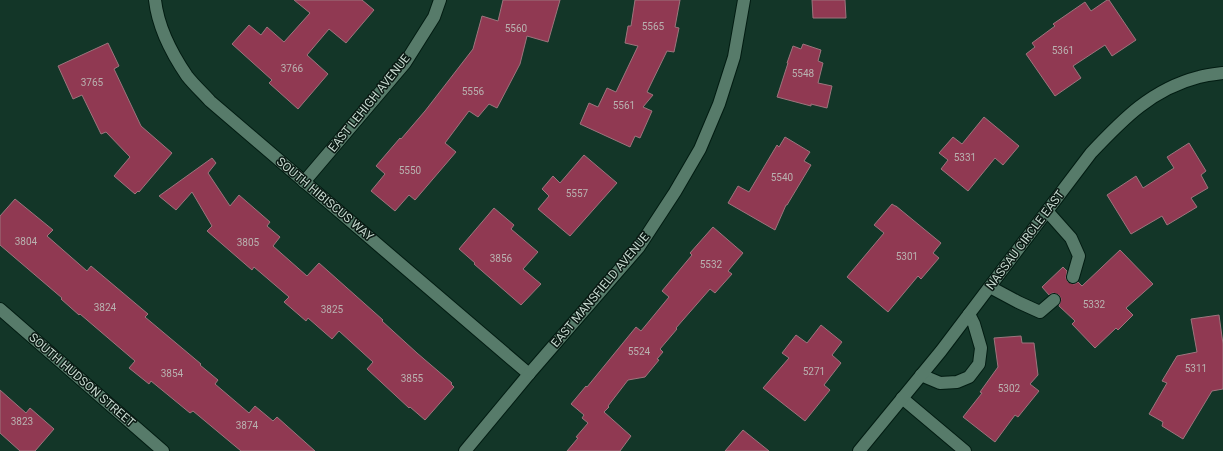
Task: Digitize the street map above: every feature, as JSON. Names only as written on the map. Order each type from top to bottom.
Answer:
[{"type":"street","name":"SOUTH HIBISCUS WAY","points":[[155,0],[161,26],[175,55],[188,77],[210,101],[529,374]]},
{"type":"street","name":"EAST LEHIGH AVENUE","points":[[304,182],[405,63],[434,17],[440,0]]},
{"type":"street","name":"EAST MANSFIELD AVENUE","points":[[465,451],[529,374],[639,247],[675,192],[700,149],[719,104],[734,57],[744,0]]},
{"type":"street","name":"NASSAU CIRCLE EAST","points":[[859,451],[969,314],[1091,153],[1130,113],[1156,95],[1171,87],[1198,77],[1223,73]]},
{"type":"street","points":[[1047,210],[1071,238],[1079,256],[1073,277]]},
{"type":"street","points":[[990,286],[1018,302],[1040,312],[1054,300]]},
{"type":"street","name":"SOUTH HUDSON STREET","points":[[0,310],[164,451]]},
{"type":"street","points":[[921,375],[940,383],[957,382],[969,377],[979,364],[981,348],[974,324],[969,314]]},
{"type":"street","points":[[902,398],[965,451]]},
{"type":"building","points":[[294,0],[362,0],[374,10],[346,43],[329,29],[307,55],[328,74],[298,109],[269,83],[272,80],[232,44],[249,25],[261,35],[267,27],[284,42],[310,13]]},
{"type":"building","points":[[503,0],[560,0],[548,42],[527,36],[520,64],[497,108],[489,104],[478,117],[469,111],[445,143],[456,152],[415,200],[409,195],[395,211],[371,191],[385,174],[376,166],[425,111],[473,49],[482,16],[498,21]]},
{"type":"building","points":[[635,0],[680,0],[675,27],[679,28],[674,52],[667,51],[647,92],[653,95],[643,107],[652,111],[640,138],[635,136],[630,147],[580,124],[589,103],[598,107],[607,88],[616,92],[638,46],[625,43],[628,26],[631,26]]},
{"type":"building","points":[[812,0],[845,0],[846,18],[813,18]]},
{"type":"building","points":[[1109,0],[1136,40],[1112,56],[1105,45],[1073,66],[1081,78],[1055,96],[1026,54],[1035,47],[1032,43],[1055,26],[1053,24],[1085,2],[1091,11]]},
{"type":"building","points":[[108,43],[119,66],[114,69],[141,126],[172,153],[139,192],[138,191],[135,194],[114,176],[130,157],[106,132],[101,134],[82,95],[73,99],[58,66]]},
{"type":"building","points":[[803,44],[821,50],[818,61],[823,63],[818,83],[832,86],[827,108],[811,104],[811,106],[777,97],[793,46],[801,49]]},
{"type":"building","points":[[984,117],[1019,146],[1003,165],[995,158],[968,191],[941,169],[948,160],[939,153],[953,137],[962,144]]},
{"type":"building","points":[[785,137],[810,152],[804,161],[811,165],[786,205],[775,230],[728,203],[738,186],[749,192],[777,145],[779,147]]},
{"type":"building","points":[[1189,143],[1206,171],[1201,175],[1208,188],[1191,198],[1197,207],[1167,225],[1162,216],[1131,234],[1107,195],[1136,176],[1143,188],[1174,168],[1167,157]]},
{"type":"building","points":[[584,155],[617,183],[570,236],[538,209],[549,196],[542,189],[553,176],[560,183]]},
{"type":"building","points":[[212,158],[216,163],[208,173],[230,206],[239,195],[270,222],[267,226],[280,237],[273,246],[307,276],[319,263],[452,383],[451,384],[454,387],[425,420],[410,407],[409,408],[367,369],[373,362],[339,331],[332,339],[308,318],[306,321],[284,302],[289,297],[254,267],[252,270],[207,231],[212,226],[192,192],[176,210],[159,196]]},
{"type":"building","points":[[15,199],[53,230],[47,236],[87,271],[91,266],[148,314],[145,317],[201,364],[200,365],[218,380],[215,384],[249,413],[255,406],[273,421],[277,417],[315,451],[241,451],[193,411],[190,413],[151,381],[149,384],[129,368],[135,361],[80,314],[79,315],[61,299],[62,298],[0,245],[0,216]]},
{"type":"building","points":[[892,204],[941,243],[933,253],[939,258],[921,279],[918,276],[888,312],[847,277],[884,233],[874,225]]},
{"type":"building","points":[[494,208],[514,225],[511,229],[538,252],[523,269],[541,284],[521,305],[459,249]]},
{"type":"building","points":[[713,227],[743,253],[728,271],[732,274],[715,293],[710,289],[676,328],[677,329],[660,349],[663,352],[657,359],[659,360],[645,377],[628,380],[604,412],[631,436],[620,451],[567,451],[588,423],[582,418],[584,415],[571,404],[586,386],[587,387],[636,327],[641,331],[669,297],[662,291],[692,255],[690,253]]},
{"type":"building","points":[[1120,250],[1153,284],[1126,308],[1133,315],[1118,330],[1116,328],[1095,348],[1072,324],[1075,321],[1059,306],[1061,299],[1059,295],[1053,293],[1049,295],[1042,287],[1063,267],[1067,271],[1066,278],[1068,282],[1074,284],[1078,282],[1082,286]]},
{"type":"building","points":[[1219,315],[1223,344],[1223,389],[1212,391],[1183,439],[1162,426],[1163,422],[1149,414],[1167,383],[1162,381],[1177,356],[1197,352],[1191,319]]},
{"type":"building","points":[[821,325],[842,342],[832,355],[841,363],[824,385],[830,390],[805,421],[763,388],[789,358],[782,353],[796,335],[807,343]]},
{"type":"building","points":[[1021,336],[1022,343],[1034,343],[1038,375],[1030,384],[1039,391],[1018,417],[1015,415],[995,442],[963,417],[982,393],[980,392],[998,367],[994,338]]},
{"type":"building","points":[[0,390],[26,413],[30,408],[54,429],[35,451],[20,451],[0,433]]},
{"type":"building","points":[[743,430],[769,451],[725,451]]}]
